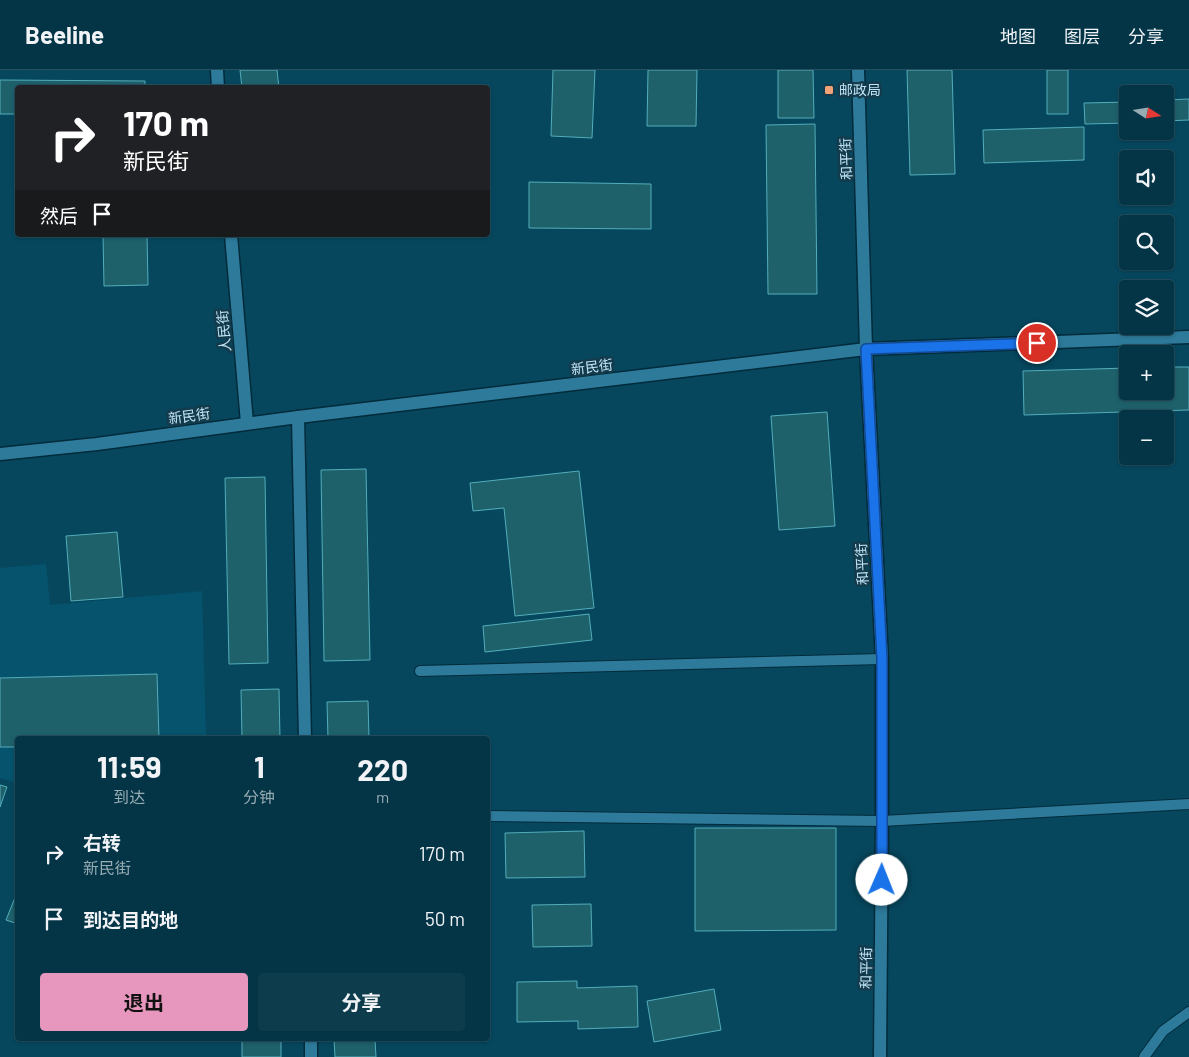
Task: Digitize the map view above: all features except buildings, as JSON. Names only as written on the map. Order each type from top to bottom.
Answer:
[{"type":"main road","points":[[217,70],[218,85]]},
{"type":"main road","name":"和平街","points":[[858,70],[866,349],[882,659],[880,1057]]},
{"type":"main road","name":"人民街","points":[[231,237],[247,424]]},
{"type":"main road","name":"新民街","points":[[0,454],[97,444],[298,417],[866,349],[1189,338]]},
{"type":"main road","points":[[298,417],[305,736]]},
{"type":"main road","points":[[310,1041],[311,1057]]},
{"type":"lane","points":[[420,671],[882,659]]},
{"type":"lane","points":[[490,816],[882,821],[1189,804]]},
{"type":"lane","points":[[1144,1057],[1163,1031],[1189,1012]]},
{"type":"shaded area","points":[[46,564],[50,605],[202,591],[206,736],[15,736],[15,782],[0,778],[0,568]]},
{"type":"place","name":"邮政局","points":[[829,90]]},
{"type":"route","points":[[882,880],[882,659],[866,349],[1037,343]]}]
